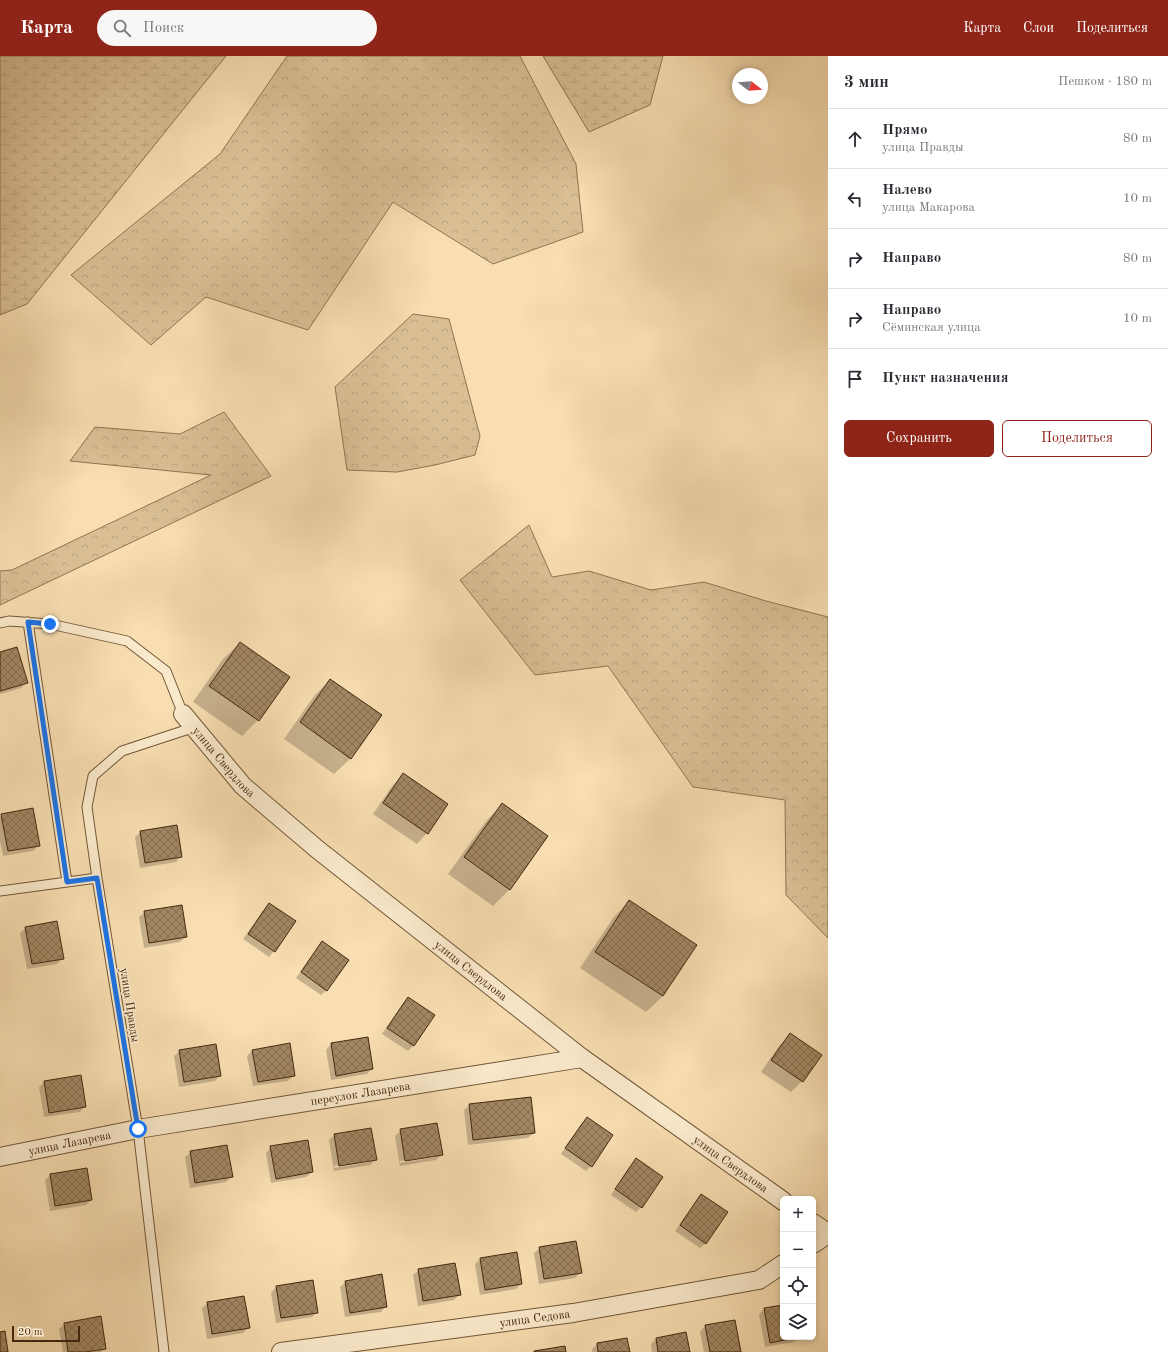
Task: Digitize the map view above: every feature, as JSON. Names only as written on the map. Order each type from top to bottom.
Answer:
[{"type":"street","name":"улица Свердлова","points":[[183,714],[243,786],[317,849],[582,1058],[780,1199]]},
{"type":"street","name":"переулок Лазарева","points":[[138,1129],[582,1058]]},
{"type":"street","name":"улица Лазарева","points":[[0,1157],[138,1129]]},
{"type":"street","points":[[816,1225],[828,1234],[816,1242]]},
{"type":"street","name":"улица Седова","points":[[281,1352],[573,1313],[759,1280],[780,1266]]},
{"type":"lane","points":[[0,623],[9,621],[50,624],[127,641],[166,671],[183,714]]},
{"type":"lane","points":[[28,622],[67,882]]},
{"type":"lane","name":"улица Правды","points":[[164,1352],[138,1129],[97,878],[87,807],[93,776],[122,751],[195,727]]},
{"type":"lane","points":[[0,891],[97,878]]},
{"type":"green space","points":[[0,56],[226,56],[27,304],[0,315]]},
{"type":"green space","points":[[287,56],[520,56],[576,164],[583,232],[493,264],[393,202],[308,330],[206,297],[151,345],[71,275],[220,154]]},
{"type":"green space","points":[[543,56],[663,56],[650,105],[589,132]]},
{"type":"green space","points":[[413,314],[449,319],[480,436],[475,455],[435,465],[397,472],[347,470],[335,387]]},
{"type":"green space","points":[[224,412],[271,476],[0,605],[0,571],[12,570],[211,475],[70,461],[95,427],[180,434]]},
{"type":"green space","points":[[529,525],[552,577],[589,571],[651,590],[704,582],[766,601],[828,617],[828,938],[786,895],[785,800],[693,787],[608,666],[535,675],[460,580]]},
{"type":"building","points":[[240,642],[290,677],[259,721],[209,686]]},
{"type":"building","points":[[17,647],[28,683],[0,691],[0,652]]},
{"type":"building","points":[[330,679],[382,715],[351,759],[300,722]]},
{"type":"building","points":[[403,773],[448,804],[428,834],[383,803]]},
{"type":"building","points":[[502,803],[548,836],[510,890],[464,857]]},
{"type":"building","points":[[33,808],[40,846],[8,851],[1,814]]},
{"type":"building","points":[[177,825],[182,857],[145,863],[140,831]]},
{"type":"building","points":[[629,900],[697,945],[663,996],[595,952]]},
{"type":"building","points":[[269,903],[296,921],[275,952],[248,934]]},
{"type":"building","points":[[182,905],[187,937],[149,943],[144,911]]},
{"type":"building","points":[[57,921],[64,959],[32,964],[25,927]]},
{"type":"building","points":[[322,941],[349,960],[327,991],[301,972]]},
{"type":"building","points":[[408,997],[435,1015],[414,1046],[387,1028]]},
{"type":"building","points":[[790,1033],[822,1055],[803,1082],[771,1060]]},
{"type":"building","points":[[368,1037],[373,1069],[336,1076],[331,1043]]},
{"type":"building","points":[[290,1043],[295,1076],[258,1082],[252,1050]]},
{"type":"building","points":[[216,1044],[221,1076],[184,1082],[179,1050]]},
{"type":"building","points":[[81,1075],[86,1107],[49,1113],[44,1081]]},
{"type":"building","points":[[531,1097],[535,1133],[473,1140],[469,1104]]},
{"type":"building","points":[[587,1117],[613,1135],[592,1167],[565,1148]]},
{"type":"building","points":[[437,1123],[443,1155],[405,1161],[400,1129]]},
{"type":"building","points":[[371,1128],[377,1160],[339,1166],[334,1134]]},
{"type":"building","points":[[308,1140],[313,1172],[276,1179],[270,1146]]},
{"type":"building","points":[[227,1145],[233,1177],[195,1183],[190,1151]]},
{"type":"building","points":[[636,1158],[663,1177],[642,1208],[615,1189]]},
{"type":"building","points":[[87,1168],[92,1200],[55,1206],[50,1174]]},
{"type":"building","points":[[701,1194],[728,1212],[706,1244],[680,1225]]},
{"type":"building","points":[[576,1241],[582,1273],[544,1279],[539,1247]]},
{"type":"building","points":[[517,1252],[522,1284],[485,1290],[480,1258]]},
{"type":"building","points":[[455,1263],[461,1295],[423,1301],[418,1269]]},
{"type":"building","points":[[382,1274],[387,1307],[350,1313],[345,1281]]},
{"type":"building","points":[[313,1280],[318,1313],[281,1318],[276,1286]]},
{"type":"building","points":[[244,1296],[250,1328],[212,1334],[207,1302]]},
{"type":"building","points":[[780,1305],[780,1340],[785,1340],[770,1343],[764,1308]]},
{"type":"building","points":[[101,1316],[106,1349],[85,1352],[68,1352],[64,1323]]},
{"type":"building","points":[[735,1320],[741,1352],[710,1352],[705,1325]]},
{"type":"building","points":[[5,1331],[8,1352],[0,1352],[0,1332]]},
{"type":"building","points":[[686,1332],[690,1352],[658,1352],[656,1338]]},
{"type":"building","points":[[627,1338],[630,1352],[598,1352],[597,1343]]},
{"type":"building","points":[[565,1346],[566,1352],[534,1352],[534,1351]]},
{"type":"route","points":[[50,624],[28,622],[67,882],[97,878],[138,1129]]}]
